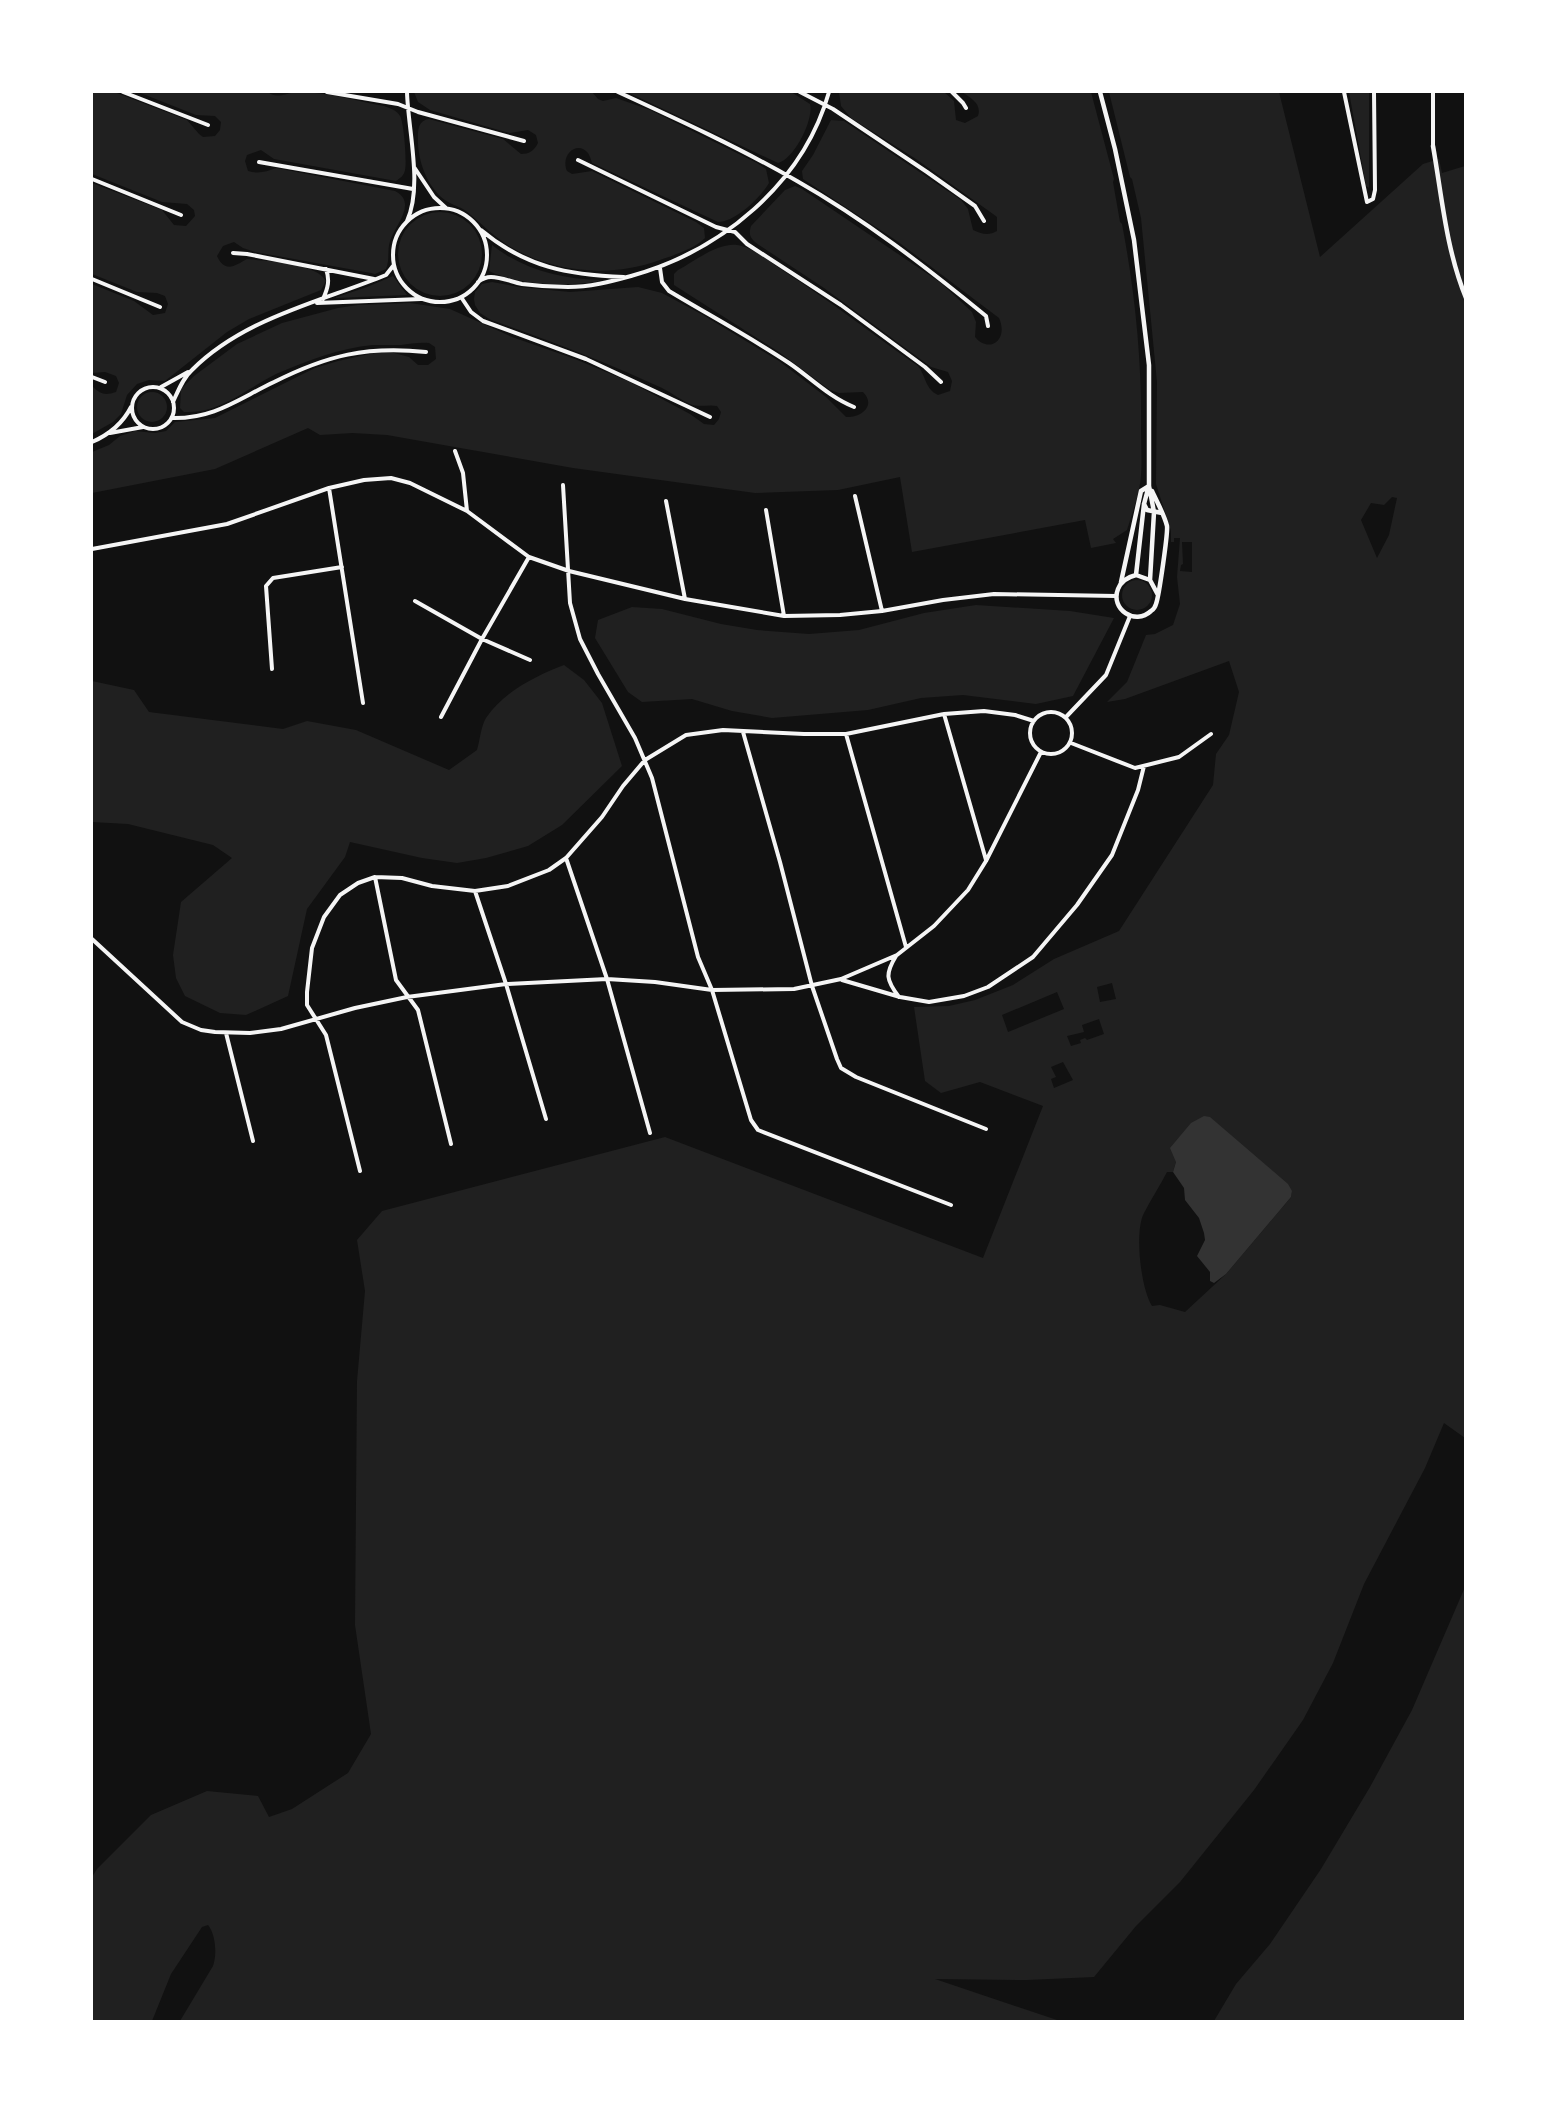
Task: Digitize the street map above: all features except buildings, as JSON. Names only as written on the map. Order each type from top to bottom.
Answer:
[{"type":"street","points":[[123,92],[208,126]]},
{"type":"street","points":[[327,92],[408,108],[524,141]]},
{"type":"street","points":[[407,92],[414,166],[412,209],[396,238],[393,247],[393,265],[404,286],[412,294],[423,299]]},
{"type":"street","points":[[618,92],[711,136],[799,182],[883,237],[937,276],[986,316],[988,326]]},
{"type":"street","points":[[800,92],[825,105],[927,172],[975,206],[984,221]]},
{"type":"street","points":[[314,303],[423,299],[446,302],[461,297],[483,279],[494,277],[534,285],[578,287],[596,285],[660,268],[697,250],[730,230],[773,191],[804,149],[829,92]]},
{"type":"street","points":[[952,92],[966,108]]},
{"type":"street","points":[[1100,92],[1115,149],[1140,285],[1149,365],[1149,486],[1154,512],[1147,575],[1158,595]]},
{"type":"street","points":[[1344,92],[1367,202],[1373,200],[1375,190],[1374,92]]},
{"type":"street","points":[[1433,92],[1433,146],[1445,225],[1458,279],[1466,298]]},
{"type":"street","points":[[578,160],[716,226],[730,230],[747,244],[841,304],[925,367],[941,382]]},
{"type":"street","points":[[259,162],[413,189]]},
{"type":"street","points":[[414,166],[434,197],[449,209],[469,219],[482,236],[487,255],[483,273],[478,282]]},
{"type":"street","points":[[92,179],[182,215]]},
{"type":"street","points":[[406,223],[427,210],[449,209]]},
{"type":"street","points":[[477,228],[503,248],[547,268],[599,276],[628,277]]},
{"type":"street","points":[[233,253],[326,268],[376,279]]},
{"type":"street","points":[[160,388],[190,371],[217,349],[253,327],[386,275],[393,265]]},
{"type":"street","points":[[322,299],[329,281],[326,268]]},
{"type":"street","points":[[660,268],[662,282],[669,291],[790,364],[839,401],[854,407]]},
{"type":"street","points":[[92,279],[160,307]]},
{"type":"street","points":[[461,297],[471,312],[483,321],[586,359],[710,417]]},
{"type":"street","points":[[109,433],[143,427],[159,428],[172,418],[213,413],[293,373],[336,357],[372,349],[426,352]]},
{"type":"street","points":[[173,402],[190,371]]},
{"type":"street","points":[[92,377],[105,382]]},
{"type":"street","points":[[92,442],[109,433],[127,415],[136,396],[144,388],[160,388],[169,393],[174,410],[172,418]]},
{"type":"street","points":[[132,406],[134,418],[143,427]]},
{"type":"street","points":[[455,451],[464,473],[467,511]]},
{"type":"street","points":[[92,549],[227,524],[329,488],[364,480],[391,478],[410,483],[467,511],[529,557],[569,571],[685,599],[784,616],[840,615],[882,611],[994,594],[1116,597]]},
{"type":"street","points":[[563,485],[570,603],[580,639],[645,760],[655,789],[698,957],[712,990],[751,1120],[758,1130],[951,1205]]},
{"type":"street","points":[[1136,575],[1144,504],[1149,486]]},
{"type":"street","points":[[1149,486],[1167,525],[1168,536],[1157,602],[1150,613],[1137,617],[1130,616],[1120,608],[1116,597],[1141,491],[1149,486]]},
{"type":"street","points":[[329,488],[363,703]]},
{"type":"street","points":[[855,496],[882,611]]},
{"type":"street","points":[[666,501],[685,599]]},
{"type":"street","points":[[1144,504],[1147,510],[1162,513]]},
{"type":"street","points":[[766,510],[784,616]]},
{"type":"street","points":[[441,717],[529,557]]},
{"type":"street","points":[[1120,585],[1136,575],[1147,575],[1162,564]]},
{"type":"street","points":[[272,669],[266,586],[273,578],[342,567]]},
{"type":"street","points":[[415,601],[482,639],[530,660]]},
{"type":"street","points":[[1066,717],[1106,675],[1130,616]]},
{"type":"street","points":[[360,1172],[326,1035],[307,1005],[312,948],[324,917],[340,895],[358,883],[375,877],[402,878],[432,886],[475,891],[508,886],[549,870],[566,858],[602,817],[645,760],[686,735],[723,730],[846,734],[944,714],[984,711],[1015,715],[1034,721]]},
{"type":"street","points":[[1053,711],[1066,717],[1072,726],[1071,743],[1061,752],[1048,754],[1041,752],[1032,742],[1030,735],[1034,721],[1045,712],[1053,711]]},
{"type":"street","points":[[944,714],[986,861]]},
{"type":"street","points":[[743,732],[812,986],[841,1068],[856,1077],[986,1129]]},
{"type":"street","points":[[846,734],[906,947]]},
{"type":"street","points":[[1071,743],[1135,768],[1179,757],[1211,734]]},
{"type":"street","points":[[900,997],[890,985],[888,970],[897,955],[934,926],[968,890],[986,861],[1041,752]]},
{"type":"street","points":[[841,980],[900,997],[929,1002],[964,996],[988,987],[1034,957],[1077,905],[1112,855],[1138,790],[1144,766]]},
{"type":"street","points":[[566,858],[607,979],[650,1133]]},
{"type":"street","points":[[375,877],[396,980],[418,1010],[451,1144]]},
{"type":"street","points":[[475,891],[506,984],[546,1119]]},
{"type":"street","points":[[92,939],[182,1022],[201,1030],[226,1033],[281,1029],[407,997],[506,984],[607,979],[655,982],[712,990],[794,989],[841,980],[897,955]]},
{"type":"street","points":[[226,1033],[254,1142]]},
{"type":"shaded area","points":[[92,92],[114,92],[187,120],[203,137],[215,136],[220,130],[221,122],[215,116],[196,115],[138,92],[268,92],[279,96],[295,92],[310,92],[384,106],[395,111],[401,120],[406,159],[404,174],[396,181],[274,159],[261,150],[247,155],[245,161],[248,171],[252,172],[276,168],[395,191],[402,196],[405,208],[390,241],[386,269],[375,274],[255,252],[234,242],[223,246],[217,256],[224,265],[235,265],[247,259],[278,262],[313,270],[326,281],[321,290],[249,319],[227,332],[165,381],[149,380],[137,384],[127,395],[121,414],[113,422],[92,434],[92,386],[100,392],[109,394],[116,392],[119,383],[116,376],[105,372],[92,373],[92,284],[134,301],[153,315],[165,313],[168,304],[165,296],[157,293],[137,292],[92,274],[92,183],[162,210],[174,225],[186,226],[195,216],[194,210],[187,204],[162,202],[92,174]]},
{"type":"shaded area","points":[[414,92],[592,92],[603,101],[616,98],[650,110],[757,163],[766,169],[769,183],[760,195],[739,214],[718,222],[592,163],[584,149],[575,149],[571,151],[566,160],[567,171],[572,174],[592,171],[696,222],[704,228],[705,238],[684,251],[641,266],[602,271],[563,267],[526,255],[509,246],[462,208],[443,198],[427,178],[419,152],[419,128],[422,122],[429,119],[503,139],[521,154],[529,153],[535,148],[538,143],[536,135],[528,130],[510,133],[430,110],[418,102]]},
{"type":"shaded area","points":[[627,92],[791,92],[810,104],[809,119],[796,147],[778,163]]},
{"type":"shaded area","points":[[839,92],[944,92],[954,101],[956,120],[965,123],[978,116],[979,112],[975,102],[962,92],[1091,92],[1114,179],[1131,275],[1139,352],[1140,482],[1127,530],[1113,539],[1116,543],[1091,548],[1085,520],[912,552],[900,477],[838,490],[755,493],[573,468],[387,435],[352,433],[320,435],[308,428],[215,469],[92,493],[92,452],[109,445],[120,436],[135,431],[155,433],[166,431],[175,422],[215,418],[315,368],[338,361],[379,352],[409,357],[418,365],[428,365],[436,359],[435,347],[429,343],[373,345],[348,349],[287,369],[221,405],[197,412],[184,412],[180,408],[181,389],[194,376],[237,344],[282,323],[358,305],[410,303],[450,309],[512,337],[575,359],[630,382],[704,424],[714,425],[719,419],[721,412],[717,406],[690,404],[620,369],[491,320],[480,313],[474,299],[475,292],[482,284],[492,282],[570,292],[638,287],[662,293],[779,361],[826,397],[846,417],[857,415],[865,410],[868,402],[863,392],[839,393],[830,390],[779,352],[674,285],[674,274],[678,270],[714,250],[729,245],[749,248],[817,293],[918,366],[928,386],[938,395],[950,391],[952,381],[948,372],[931,367],[824,288],[759,245],[751,237],[751,226],[785,190],[795,186],[941,283],[972,312],[976,322],[975,337],[980,342],[991,344],[999,338],[1001,326],[999,318],[897,241],[803,179],[802,171],[831,120],[844,121],[961,200],[968,209],[973,230],[985,234],[997,231],[997,217],[916,159],[851,118],[841,106]]},
{"type":"shaded area","points":[[1109,92],[1279,92],[1320,257],[1423,164],[1439,159],[1442,173],[1465,166],[1465,1438],[1444,1423],[1425,1468],[1364,1584],[1333,1663],[1303,1720],[1254,1790],[1180,1882],[1136,1926],[1094,1977],[1027,1980],[935,1979],[1060,2021],[180,2021],[213,1966],[215,1945],[208,1925],[202,1927],[171,1974],[152,2021],[92,2022],[92,1877],[97,1869],[151,1815],[207,1791],[258,1796],[269,1817],[292,1809],[348,1773],[371,1734],[355,1625],[357,1381],[365,1291],[357,1240],[382,1211],[665,1137],[983,1258],[1043,1106],[980,1082],[941,1093],[925,1081],[914,1007],[949,1006],[975,1000],[1013,985],[1054,959],[1119,931],[1213,785],[1216,754],[1229,735],[1239,692],[1229,661],[1125,699],[1107,702],[1127,682],[1146,635],[1155,634],[1173,625],[1180,604],[1177,577],[1180,538],[1174,538],[1174,542],[1171,542],[1171,531],[1156,484],[1157,382],[1141,218]],"holes":[[[1392,497],[1397,498],[1389,535],[1377,558],[1361,520],[1371,503],[1384,505]],[[1182,542],[1192,542],[1192,572],[1180,571],[1183,564]],[[1112,983],[1116,999],[1100,1002],[1097,987]],[[1057,992],[1064,1009],[1008,1032],[1002,1015]],[[1099,1019],[1104,1034],[1087,1040],[1085,1038],[1080,1040],[1081,1043],[1071,1046],[1067,1036],[1084,1032],[1082,1025]],[[1063,1062],[1073,1080],[1054,1088],[1051,1079],[1056,1077],[1051,1067]],[[1176,1162],[1292,1191],[1291,1197],[1226,1274],[1185,1312],[1160,1305],[1152,1306],[1145,1287],[1140,1260],[1141,1222],[1167,1172],[1173,1172]]]},
{"type":"shaded area","points":[[1349,92],[1369,92],[1369,188],[1366,186]]},
{"type":"shaded area","points":[[440,212],[463,219],[475,231],[482,254],[475,277],[463,289],[440,296],[417,289],[405,277],[398,254],[405,231],[417,219]]},
{"type":"shaded area","points":[[492,245],[516,260],[542,271],[600,281],[543,284],[501,276],[489,271]]},
{"type":"shaded area","points":[[393,276],[407,295],[334,298],[367,287]]},
{"type":"shaded area","points":[[152,392],[158,393],[166,401],[166,413],[158,421],[152,422],[146,421],[138,413],[137,407],[138,401],[146,393]]},
{"type":"shaded area","points":[[1137,580],[1143,581],[1151,589],[1151,601],[1143,609],[1137,610],[1131,609],[1123,601],[1122,595],[1123,589],[1131,581]]},
{"type":"shaded area","points":[[976,605],[1070,611],[1114,618],[1073,696],[1036,704],[963,695],[921,698],[868,710],[772,718],[732,711],[692,699],[642,702],[628,692],[595,638],[598,620],[632,607],[662,609],[721,624],[757,630],[809,634],[859,630],[924,613]]},
{"type":"shaded area","points":[[564,665],[584,680],[602,703],[622,766],[562,825],[528,846],[486,858],[457,863],[422,858],[350,842],[345,857],[307,909],[288,996],[246,1015],[220,1013],[185,996],[176,978],[173,955],[181,902],[232,858],[213,845],[128,824],[92,822],[92,681],[134,690],[149,712],[283,729],[307,721],[356,730],[449,770],[477,750],[484,721],[493,708],[511,692],[532,679]]},
{"type":"shaded area","points":[[1204,1116],[1210,1117],[1288,1184],[1292,1191],[1291,1197],[1226,1274],[1214,1283],[1210,1281],[1210,1272],[1197,1256],[1205,1240],[1204,1233],[1199,1218],[1185,1200],[1184,1188],[1173,1172],[1176,1162],[1170,1148],[1191,1123]]},
{"type":"shaded area","points":[[1465,1587],[1465,2021],[1214,2021],[1236,1984],[1270,1944],[1321,1869],[1370,1787],[1412,1710]]}]
